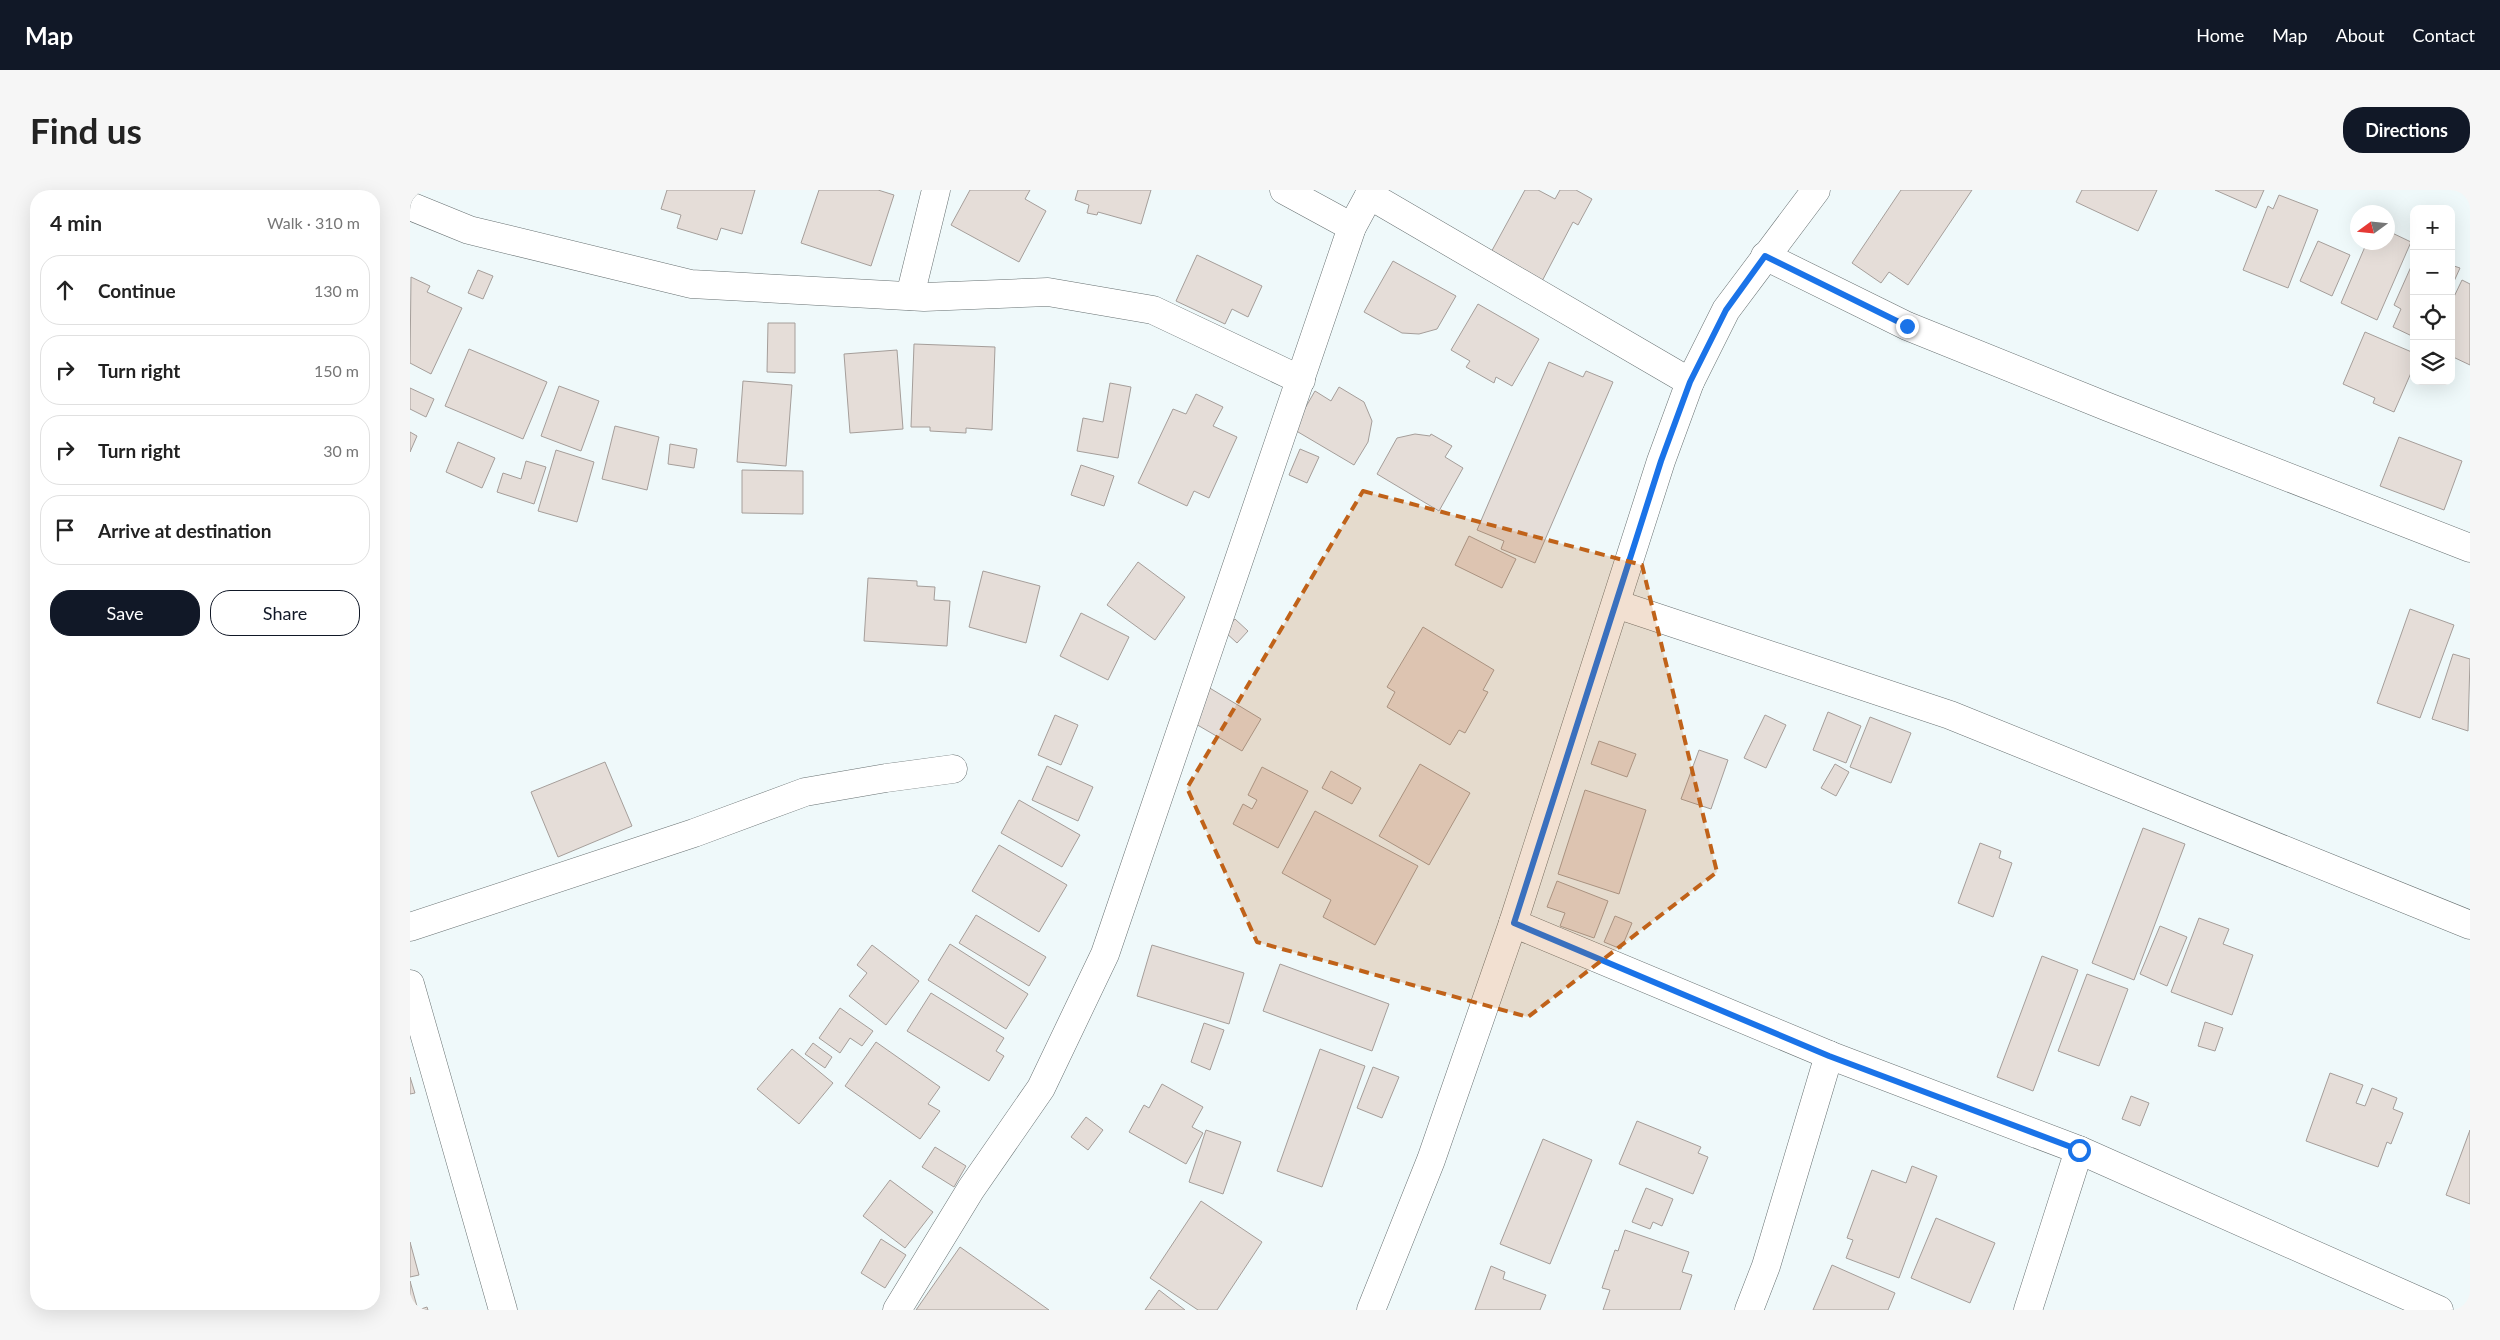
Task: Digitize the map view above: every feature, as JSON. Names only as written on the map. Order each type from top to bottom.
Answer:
[{"type":"street","points":[[910,296],[936,190]]},
{"type":"street","points":[[1284,190],[1352,227]]},
{"type":"street","points":[[1371,1310],[1431,1160],[1514,923],[1661,461],[1690,382],[1726,310],[1816,190]]},
{"type":"street","points":[[897,1310],[971,1189],[1042,1088],[1105,954],[1352,227],[1370,193],[1690,382]]},
{"type":"street","points":[[410,206],[469,230],[691,284],[910,296],[1048,292],[1153,310],[1300,380]]},
{"type":"street","points":[[1765,256],[1907,326],[2108,407],[2470,548]]},
{"type":"street","points":[[1616,604],[1950,714],[2470,925]]},
{"type":"street","points":[[410,926],[694,833],[804,792],[953,769]]},
{"type":"street","points":[[1514,923],[1829,1056],[2079,1150],[2439,1310]]},
{"type":"street","points":[[410,984],[503,1310]]},
{"type":"street","points":[[1749,1310],[1766,1266],[1829,1056]]},
{"type":"street","points":[[2028,1310],[2079,1150]]},
{"type":"highlighted area","points":[[1363,491],[1642,565],[1717,872],[1528,1017],[1257,942],[1187,788]]},
{"type":"building","points":[[667,190],[755,190],[742,234],[721,228],[717,240],[677,228],[681,215],[661,209]]},
{"type":"building","points":[[819,190],[878,190],[894,195],[871,266],[801,243]]},
{"type":"building","points":[[970,190],[1030,190],[1025,199],[1046,211],[1019,262],[951,225]]},
{"type":"building","points":[[1078,190],[1151,190],[1141,224],[1098,212],[1097,215],[1087,213],[1089,205],[1075,200]]},
{"type":"building","points":[[1525,190],[1538,190],[1555,199],[1560,190],[1576,190],[1592,199],[1578,225],[1573,222],[1540,285],[1489,256]]},
{"type":"building","points":[[1901,190],[1972,190],[1908,285],[1889,272],[1881,283],[1852,263]]},
{"type":"building","points":[[2082,190],[2157,190],[2138,231],[2076,202]]},
{"type":"building","points":[[2215,190],[2264,190],[2256,208]]},
{"type":"building","points":[[2279,195],[2318,210],[2288,288],[2243,270],[2268,206],[2273,209]]},
{"type":"building","points":[[2395,234],[2410,242],[2377,320],[2341,303],[2364,250],[2395,250]]},
{"type":"building","points":[[2318,241],[2350,255],[2332,296],[2300,281]]},
{"type":"building","points":[[1197,255],[1262,286],[1248,317],[1232,309],[1225,324],[1176,301]]},
{"type":"building","points":[[1393,261],[1456,296],[1437,329],[1419,334],[1402,333],[1364,312]]},
{"type":"building","points":[[2455,266],[2460,268],[2455,279]]},
{"type":"building","points":[[2410,269],[2410,335],[2393,327],[2401,309],[2394,305]]},
{"type":"building","points":[[478,270],[493,276],[483,299],[468,293]]},
{"type":"building","points":[[411,277],[430,286],[427,292],[462,308],[431,374],[410,363]]},
{"type":"building","points":[[2462,280],[2470,284],[2470,365],[2455,358],[2455,295]]},
{"type":"building","points":[[1478,304],[1539,339],[1512,386],[1496,377],[1494,383],[1466,367],[1470,361],[1451,350]]},
{"type":"building","points":[[768,323],[795,323],[795,373],[767,372]]},
{"type":"building","points":[[2365,332],[2410,351],[2410,375],[2394,412],[2373,403],[2375,398],[2343,384]]},
{"type":"building","points":[[914,344],[995,347],[992,430],[966,428],[966,433],[930,431],[930,427],[911,427]]},
{"type":"building","points":[[469,349],[547,382],[523,439],[445,406]]},
{"type":"building","points":[[897,350],[903,429],[850,433],[844,354]]},
{"type":"building","points":[[1549,362],[1583,377],[1586,371],[1613,382],[1535,563],[1501,549],[1504,541],[1477,530]]},
{"type":"building","points":[[743,381],[792,385],[786,466],[737,462]]},
{"type":"building","points":[[1110,383],[1131,387],[1118,458],[1077,451],[1083,418],[1103,422]]},
{"type":"building","points":[[559,386],[599,401],[581,451],[541,436]]},
{"type":"building","points":[[1339,387],[1364,402],[1372,421],[1368,442],[1354,465],[1293,429],[1315,391],[1331,401]]},
{"type":"building","points":[[410,388],[434,399],[426,417],[410,409]]},
{"type":"building","points":[[1196,394],[1223,407],[1213,426],[1237,437],[1209,498],[1194,491],[1187,506],[1138,483],[1173,409],[1186,414]]},
{"type":"building","points":[[615,426],[659,437],[647,490],[602,479]]},
{"type":"building","points":[[410,432],[417,436],[410,452]]},
{"type":"building","points":[[1415,434],[1430,436],[1431,434],[1452,446],[1445,457],[1463,468],[1439,511],[1377,474],[1397,438]]},
{"type":"building","points":[[2399,437],[2462,461],[2444,510],[2380,486]]},
{"type":"building","points":[[458,442],[495,458],[482,488],[446,472]]},
{"type":"building","points":[[670,444],[697,449],[694,468],[668,464]]},
{"type":"building","points":[[1300,449],[1319,457],[1307,483],[1289,475]]},
{"type":"building","points":[[556,450],[594,462],[577,522],[538,511]]},
{"type":"building","points":[[526,461],[546,467],[534,504],[497,492],[503,473],[521,479]]},
{"type":"building","points":[[1081,465],[1114,476],[1104,506],[1071,495]]},
{"type":"building","points":[[742,470],[803,471],[803,514],[742,513]]},
{"type":"building","points":[[1469,536],[1516,559],[1502,588],[1455,565]]},
{"type":"building","points":[[1138,562],[1185,597],[1155,640],[1107,605]]},
{"type":"building","points":[[983,571],[1040,586],[1026,643],[969,627]]},
{"type":"building","points":[[868,578],[917,581],[917,586],[935,587],[934,600],[950,601],[947,646],[864,641]]},
{"type":"building","points":[[2410,609],[2454,625],[2420,718],[2377,703]]},
{"type":"building","points":[[1081,613],[1129,637],[1108,680],[1060,656]]},
{"type":"building","points":[[1235,619],[1248,631],[1237,643],[1224,631]]},
{"type":"building","points":[[1423,627],[1494,670],[1483,690],[1488,692],[1465,733],[1459,730],[1450,745],[1387,707],[1395,692],[1387,687]]},
{"type":"building","points":[[2453,654],[2470,659],[2468,731],[2432,719]]},
{"type":"building","points":[[1208,687],[1261,719],[1242,751],[1189,720]]},
{"type":"building","points":[[1828,712],[1861,726],[1846,763],[1813,750]]},
{"type":"building","points":[[1055,715],[1078,725],[1061,765],[1038,755]]},
{"type":"building","points":[[1765,715],[1786,725],[1766,768],[1744,758]]},
{"type":"building","points":[[1870,717],[1911,733],[1891,783],[1850,767]]},
{"type":"building","points":[[1599,741],[1636,754],[1627,777],[1591,764]]},
{"type":"building","points":[[1699,750],[1728,760],[1711,809],[1681,799]]},
{"type":"building","points":[[605,762],[632,826],[558,857],[531,792]]},
{"type":"building","points":[[1420,764],[1470,793],[1429,865],[1379,836]]},
{"type":"building","points":[[1835,764],[1849,772],[1836,796],[1821,788]]},
{"type":"building","points":[[1047,766],[1093,787],[1078,821],[1032,800]]},
{"type":"building","points":[[1262,767],[1308,791],[1278,848],[1233,824],[1243,804],[1252,809],[1257,800],[1248,795]]},
{"type":"building","points":[[1331,771],[1361,788],[1352,804],[1322,788]]},
{"type":"building","points":[[1585,790],[1646,810],[1619,894],[1558,874]]},
{"type":"building","points":[[1019,800],[1080,835],[1062,867],[1001,833]]},
{"type":"building","points":[[1315,811],[1418,866],[1375,945],[1323,917],[1331,900],[1282,873]]},
{"type":"building","points":[[2143,828],[2185,844],[2134,980],[2092,963]]},
{"type":"building","points":[[1980,843],[2001,851],[1999,858],[2012,863],[1993,917],[1958,903]]},
{"type":"building","points":[[999,845],[1067,885],[1039,932],[972,891]]},
{"type":"building","points":[[1557,881],[1608,901],[1594,938],[1560,926],[1565,913],[1547,907]]},
{"type":"building","points":[[976,915],[1046,957],[1029,986],[959,943]]},
{"type":"building","points":[[1615,916],[1632,923],[1621,949],[1604,942]]},
{"type":"building","points":[[2199,918],[2229,929],[2223,944],[2253,955],[2232,1015],[2171,992]]},
{"type":"building","points":[[2160,926],[2187,937],[2167,986],[2140,974]]},
{"type":"building","points":[[950,944],[1028,994],[1006,1029],[928,980]]},
{"type":"building","points":[[872,945],[919,981],[886,1025],[849,996],[867,973],[857,965]]},
{"type":"building","points":[[1152,945],[1244,973],[1229,1024],[1137,996]]},
{"type":"building","points":[[2042,956],[2078,970],[2033,1091],[1997,1077]]},
{"type":"building","points":[[1280,964],[1389,1004],[1372,1051],[1263,1011]]},
{"type":"building","points":[[2087,974],[2128,989],[2099,1066],[2058,1051]]},
{"type":"building","points":[[931,993],[1004,1038],[996,1051],[1004,1056],[989,1081],[907,1031]]},
{"type":"building","points":[[840,1008],[873,1031],[862,1046],[850,1038],[840,1053],[819,1038]]},
{"type":"building","points":[[2205,1022],[2223,1028],[2215,1051],[2198,1046]]},
{"type":"building","points":[[1204,1023],[1224,1030],[1210,1070],[1191,1062]]},
{"type":"building","points":[[876,1042],[940,1087],[928,1104],[940,1111],[920,1139],[845,1086]]},
{"type":"building","points":[[813,1043],[832,1057],[825,1068],[805,1054]]},
{"type":"building","points":[[792,1049],[833,1083],[799,1124],[757,1089]]},
{"type":"building","points":[[1320,1049],[1365,1066],[1322,1187],[1277,1171]]},
{"type":"building","points":[[1373,1067],[1399,1077],[1382,1118],[1357,1108]]},
{"type":"building","points":[[2330,1073],[2363,1085],[2356,1103],[2365,1106],[2372,1088],[2397,1098],[2393,1109],[2403,1113],[2391,1144],[2387,1142],[2378,1167],[2306,1141]]},
{"type":"building","points":[[410,1077],[415,1093],[410,1094]]},
{"type":"building","points":[[1162,1084],[1203,1107],[1192,1127],[1203,1133],[1186,1164],[1129,1132],[1144,1105],[1149,1108]]},
{"type":"building","points":[[2131,1096],[2149,1103],[2140,1126],[2122,1119]]},
{"type":"building","points":[[1086,1117],[1103,1130],[1088,1150],[1071,1137]]},
{"type":"building","points":[[1637,1121],[1701,1147],[1698,1153],[1708,1157],[1693,1194],[1619,1164]]},
{"type":"building","points":[[1206,1130],[1241,1142],[1223,1194],[1189,1182]]},
{"type":"building","points":[[2470,1130],[2470,1204],[2446,1195]]},
{"type":"building","points":[[1543,1139],[1592,1160],[1550,1264],[1500,1244]]},
{"type":"building","points":[[935,1147],[966,1166],[954,1187],[922,1167]]},
{"type":"building","points":[[1912,1166],[1937,1176],[1899,1278],[1846,1258],[1853,1240],[1847,1238],[1872,1170],[1906,1183]]},
{"type":"building","points":[[890,1180],[933,1212],[905,1248],[863,1216]]},
{"type":"building","points":[[1646,1188],[1673,1199],[1662,1226],[1653,1222],[1650,1229],[1632,1222]]},
{"type":"building","points":[[1201,1201],[1262,1242],[1217,1310],[1198,1310],[1150,1278]]},
{"type":"building","points":[[1936,1218],[1995,1243],[1970,1303],[1911,1278]]},
{"type":"building","points":[[1625,1230],[1689,1252],[1682,1272],[1692,1275],[1680,1310],[1603,1310],[1610,1290],[1602,1288],[1615,1250],[1618,1251]]},
{"type":"building","points":[[881,1239],[906,1255],[885,1288],[861,1273]]},
{"type":"building","points":[[410,1242],[419,1275],[410,1277]]},
{"type":"building","points":[[960,1247],[1049,1310],[916,1310]]},
{"type":"building","points":[[1832,1265],[1895,1293],[1888,1310],[1813,1310]]},
{"type":"building","points":[[1491,1266],[1505,1272],[1503,1279],[1546,1295],[1540,1310],[1475,1310]]},
{"type":"building","points":[[410,1281],[418,1310],[410,1310]]},
{"type":"building","points":[[1159,1290],[1185,1310],[1145,1310]]},
{"type":"route","points":[[1907,326],[1765,256],[1726,310],[1690,382],[1661,461],[1514,923],[1829,1056],[2079,1150]]}]
